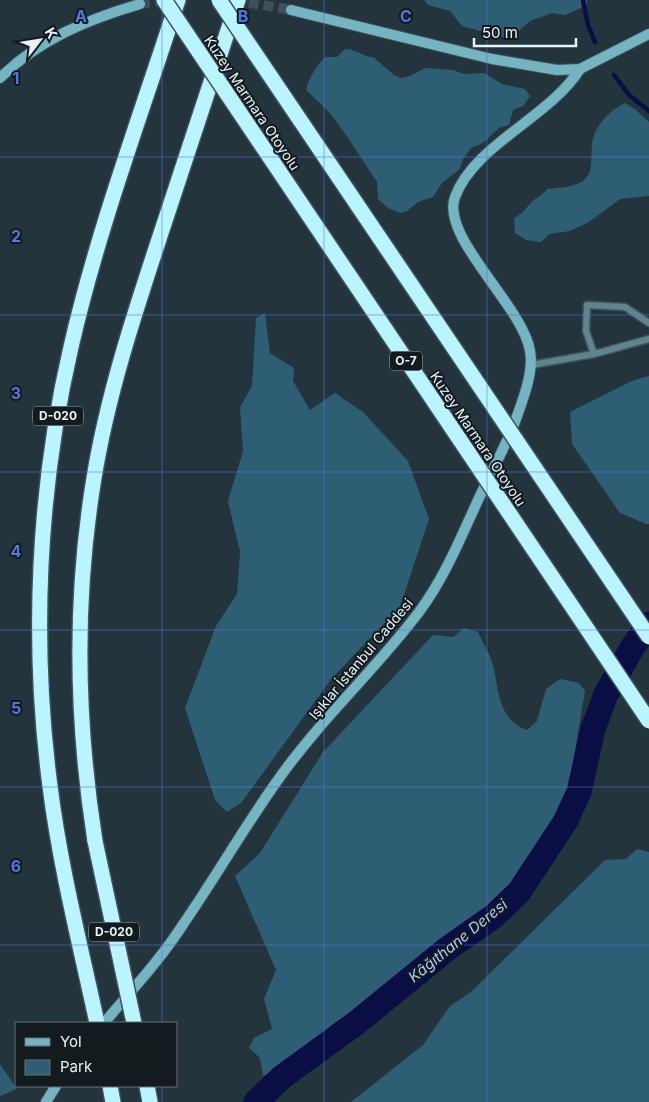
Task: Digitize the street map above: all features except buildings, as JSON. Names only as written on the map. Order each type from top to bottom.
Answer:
[{"type":"highway","name":"Kuzey Marmara Otoyolu","points":[[164,0],[649,721]]},
{"type":"highway","name":"D-020","points":[[97,1022],[60,848],[47,756],[40,657],[42,547],[52,454],[70,350],[80,309],[112,197],[178,0]]},
{"type":"highway","points":[[219,0],[649,637]]},
{"type":"highway","name":"D-020","points":[[134,1022],[95,841],[83,751],[78,660],[83,573],[94,479],[102,433],[123,352],[238,0]]},
{"type":"highway","points":[[110,1087],[113,1102]]},
{"type":"highway","points":[[147,1087],[150,1102]]},
{"type":"street","points":[[0,78],[45,42],[95,17],[140,4]]},
{"type":"street","points":[[291,10],[492,59],[557,70],[580,69],[649,34]]},
{"type":"street","name":"Işıklar İstanbul Caddesi","points":[[105,1022],[183,926],[282,775],[382,659],[433,591],[456,549],[515,420],[531,365],[530,349],[522,329],[458,232],[453,214],[453,204],[465,179],[483,160],[552,102],[580,69]]},
{"type":"street","points":[[46,1102],[55,1087]]},
{"type":"lane","points":[[594,354],[586,331],[586,304],[625,307],[649,323]]},
{"type":"lane","points":[[531,365],[594,354],[649,339]]},
{"type":"green space","points":[[424,0],[587,0],[587,5],[565,15],[552,13],[530,21],[510,39],[462,26],[450,11],[428,5]]},
{"type":"green space","points":[[345,49],[373,57],[394,75],[401,78],[410,76],[425,68],[453,70],[464,74],[484,73],[502,84],[525,89],[530,96],[523,106],[513,110],[509,125],[499,128],[483,143],[471,148],[463,159],[460,169],[442,183],[433,197],[418,202],[407,211],[400,213],[388,208],[378,199],[377,182],[348,138],[330,113],[306,90],[316,68],[325,57],[337,57]]},
{"type":"green space","points":[[625,103],[649,122],[649,196],[620,199],[589,222],[570,231],[549,234],[541,242],[526,240],[515,233],[514,218],[547,189],[571,186],[586,178],[590,169],[593,137],[599,125],[608,114]]},
{"type":"green space","points":[[265,313],[270,353],[294,368],[293,381],[310,410],[335,393],[363,412],[408,461],[429,519],[400,607],[332,678],[241,803],[227,812],[215,800],[185,708],[216,626],[237,594],[240,552],[228,501],[243,451],[240,407],[252,386],[256,318]]},
{"type":"green space","points":[[649,376],[649,524],[646,524],[620,513],[572,444],[570,412],[634,380]]},
{"type":"green space","points":[[464,628],[478,632],[492,661],[501,703],[510,719],[517,725],[527,730],[537,721],[546,689],[560,679],[579,683],[585,691],[567,798],[536,864],[470,930],[333,1024],[288,1067],[263,1076],[260,1058],[249,1048],[254,1038],[272,1029],[264,999],[276,970],[235,876],[260,853],[323,752],[433,635],[453,637]]},
{"type":"green space","points":[[637,849],[649,852],[649,1102],[351,1102],[423,1045],[450,1006],[471,992],[605,860],[626,859]]},
{"type":"green space","points":[[0,1064],[17,1089],[0,1096]]},
{"type":"waterway","points":[[583,0],[588,25],[595,42]]},
{"type":"waterway","points":[[614,75],[629,95],[649,111]]},
{"type":"waterway","name":"Kâğıthane Deresi","points":[[256,1102],[282,1077],[355,1024],[447,949],[494,916],[519,892],[565,822],[579,792],[593,729],[606,694],[632,648],[649,624]]},
{"type":"tunnel","points":[[140,4],[165,0]]},
{"type":"tunnel","points":[[234,0],[291,10]]}]
